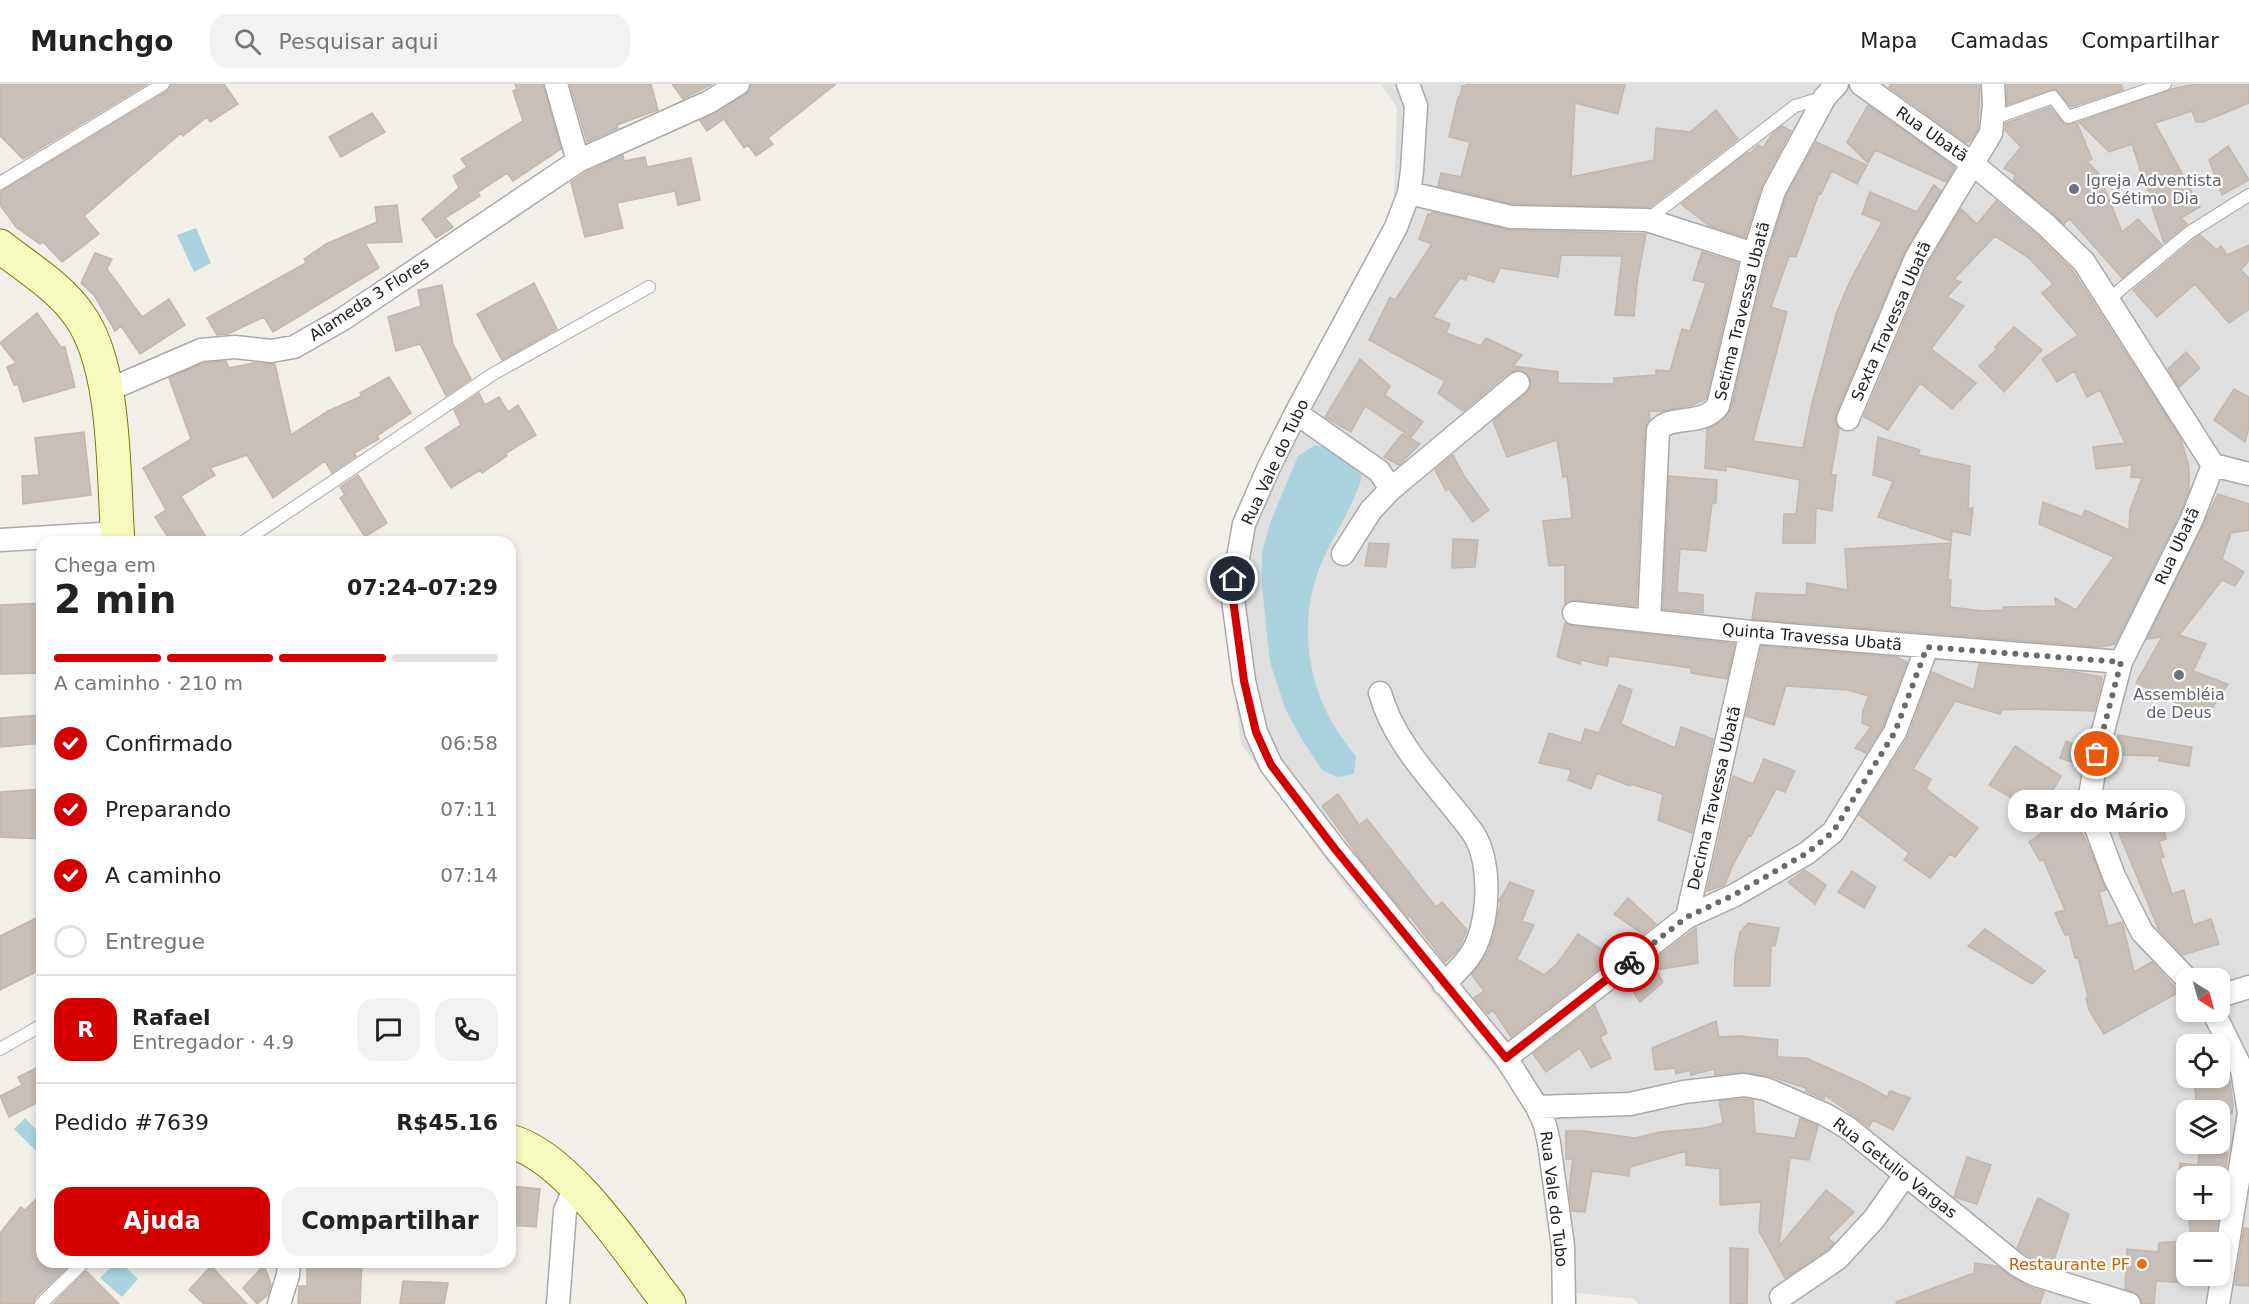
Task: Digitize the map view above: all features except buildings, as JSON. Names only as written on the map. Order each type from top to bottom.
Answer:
[{"type":"main road","points":[[0,246],[51,286],[79,314],[96,343],[106,391],[117,536]]},
{"type":"main road","points":[[516,1143],[524,1145],[576,1184],[669,1304]]},
{"type":"street","points":[[556,84],[578,161]]},
{"type":"street","name":"Alameda 3 Flores","points":[[106,391],[201,350],[236,347],[272,351],[294,347],[343,319],[578,161],[709,102],[738,84]]},
{"type":"street","name":"Rua Vale do Tubo","points":[[1408,84],[1416,106],[1410,193],[1396,227],[1296,413],[1244,524],[1232,586],[1244,681],[1256,732],[1271,765],[1444,984],[1506,1058],[1537,1107],[1545,1125],[1549,1143],[1559,1212],[1563,1246],[1564,1304]]},
{"type":"street","name":"Rua Ubatã","points":[[1861,84],[1973,164],[2045,224],[2084,262],[2213,465],[2192,519],[2121,662],[2097,754],[2091,790],[2092,817],[2114,876],[2142,932],[2176,968]]},
{"type":"street","name":"Rua Ubatã","points":[[1973,164],[1991,133],[1993,84]]},
{"type":"street","name":"Setima Travessa Ubatã","points":[[1649,621],[1658,430],[1665,425],[1704,418],[1718,406],[1754,254],[1774,190],[1831,90]]},
{"type":"street","name":"Sexta Travessa Ubatã","points":[[1848,419],[1916,258],[1935,222],[1973,164]]},
{"type":"street","points":[[1410,193],[1511,217],[1647,219],[1754,254]]},
{"type":"street","points":[[1343,554],[1371,510],[1391,489],[1518,384]]},
{"type":"street","points":[[1296,413],[1379,471],[1391,489]]},
{"type":"street","points":[[2213,465],[2249,474]]},
{"type":"street","points":[[0,540],[36,539]]},
{"type":"street","name":"Quinta Travessa Ubatã","points":[[1574,613],[1751,632],[2121,662]]},
{"type":"street","name":"Decima Travessa Ubatã","points":[[1687,917],[1751,632]]},
{"type":"street","points":[[1506,1058],[1687,917],[1734,895],[1807,853],[1833,832],[1895,732],[1927,647]]},
{"type":"street","points":[[1380,693],[1386,714],[1400,738],[1437,790],[1474,835],[1482,852],[1486,913],[1471,956],[1444,984]]},
{"type":"street","points":[[2230,993],[2249,987]]},
{"type":"street","points":[[2218,1022],[2242,1070],[2249,1113],[2218,1304]]},
{"type":"street","name":"Rua Getulio Vargas","points":[[1537,1107],[1630,1104],[1726,1086],[1744,1085],[1766,1089],[1826,1115],[1848,1128],[2017,1265],[2033,1274],[2129,1304]]},
{"type":"street","points":[[1780,1297],[1837,1259],[1874,1219],[1905,1175]]},
{"type":"street","points":[[558,1304],[565,1211],[576,1184]]},
{"type":"street","points":[[279,1304],[289,1268]]},
{"type":"lane","points":[[0,183],[163,84]]},
{"type":"lane","points":[[1992,118],[2053,97],[2067,117],[2165,84]]},
{"type":"lane","points":[[1647,219],[1795,106],[1831,90]]},
{"type":"lane","points":[[2109,299],[2190,232],[2249,195]]},
{"type":"lane","points":[[252,536],[493,374],[649,287]]},
{"type":"lane","points":[[0,1049],[36,1028]]},
{"type":"lane","points":[[41,1304],[78,1268]]},
{"type":"shaded area","points":[[1381,84],[2249,84],[2249,1304],[1638,1304],[1635,1299],[1561,1291],[1534,1114],[1348,890],[1241,744],[1222,593],[1393,219],[1397,108]]},
{"type":"water","points":[[196,228],[211,263],[194,272],[177,235]]},
{"type":"water","points":[[1315,445],[1343,455],[1353,463],[1362,477],[1321,564],[1313,589],[1309,615],[1308,640],[1311,665],[1318,690],[1327,713],[1356,756],[1354,774],[1338,777],[1322,770],[1285,708],[1270,662],[1262,587],[1262,553],[1270,523],[1298,456]]},
{"type":"water","points":[[25,1118],[36,1130],[36,1151],[14,1129]]},
{"type":"water","points":[[110,1268],[126,1268],[138,1279],[122,1297],[100,1278]]},
{"type":"way so far","points":[[1629,962],[1687,917],[1734,895],[1807,853],[1833,832],[1895,732],[1927,647],[2121,662],[2097,754]]},
{"type":"place","name":"Igreja Adventista do Sétimo Dia","points":[[2074,189]]},
{"type":"place","name":"Assembléia de Deus","points":[[2179,675]]},
{"type":"place","name":"Bar do Mário","points":[[2097,754]]},
{"type":"place","name":"Restaurante PF","points":[[2142,1264]]},
{"type":"route","points":[[1233,579],[1232,592],[1244,681],[1256,732],[1271,765],[1335,849],[1506,1058],[1629,962]]}]
